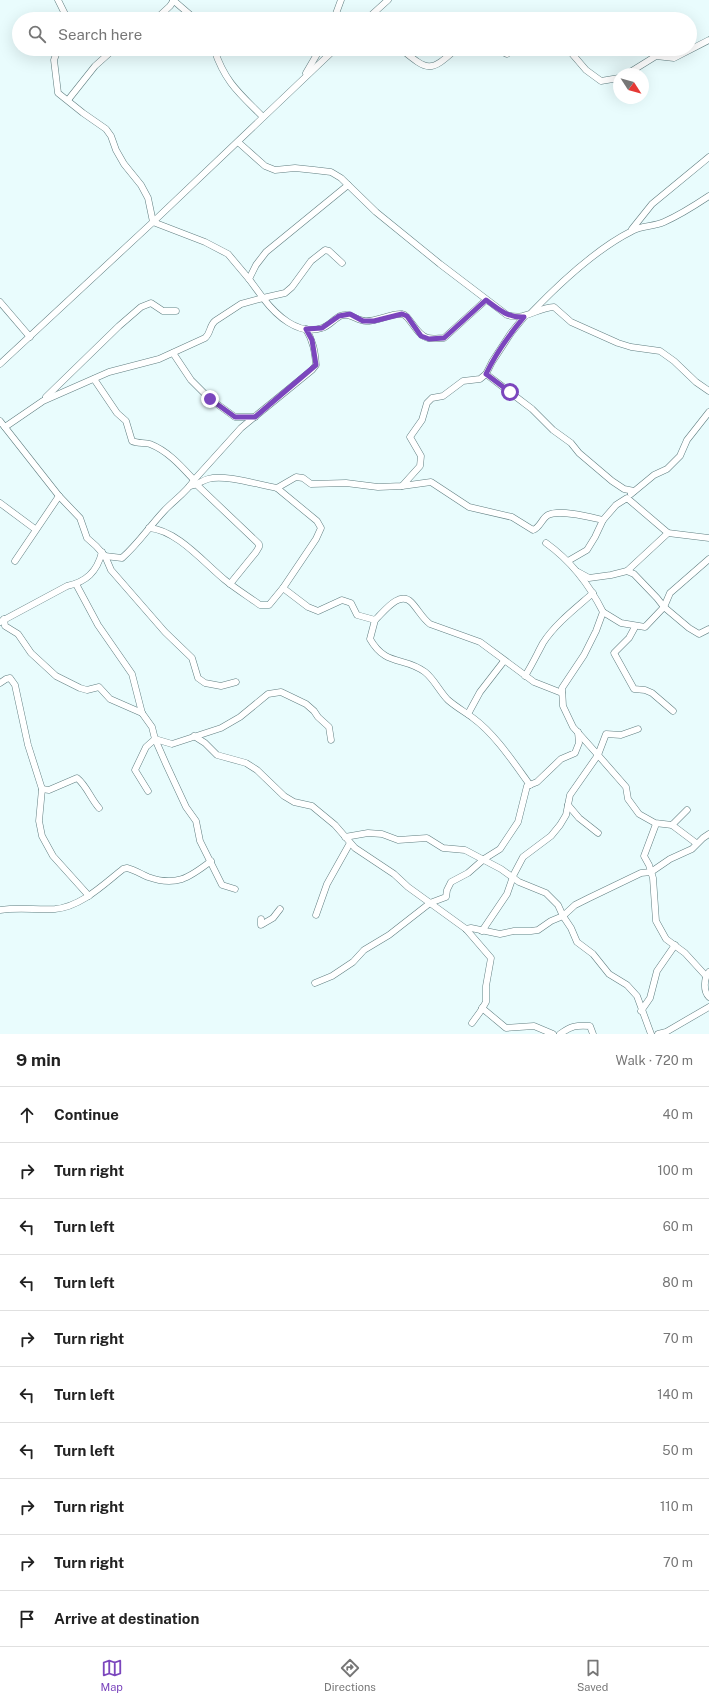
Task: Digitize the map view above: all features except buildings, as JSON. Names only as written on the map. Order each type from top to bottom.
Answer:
[{"type":"street","points":[[58,0],[63,12]]},
{"type":"street","points":[[164,12],[174,0],[187,12]]},
{"type":"street","points":[[337,12],[341,0]]},
{"type":"street","points":[[375,12],[388,0]]},
{"type":"street","points":[[697,46],[709,40]]},
{"type":"street","points":[[55,56],[54,60],[58,92],[83,114],[106,130],[111,136],[116,150],[124,164],[141,185],[148,198],[153,222]]},
{"type":"street","points":[[68,100],[95,66],[106,56]]},
{"type":"street","points":[[217,56],[225,76],[239,93],[262,116]]},
{"type":"street","points":[[304,78],[316,56]]},
{"type":"street","points":[[0,364],[153,222],[238,142],[262,116],[328,56]]},
{"type":"street","points":[[410,56],[420,64],[429,66],[438,65],[448,56]]},
{"type":"street","points":[[574,56],[586,70],[601,81],[613,80]]},
{"type":"street","points":[[637,68],[656,56],[674,58],[678,56]]},
{"type":"street","points":[[238,142],[265,166],[276,170],[295,168],[331,172],[342,178],[348,186],[376,212],[507,315],[515,318],[524,317],[546,307],[554,307],[571,322],[618,343],[631,347],[660,351],[674,361],[696,382],[709,391]]},
{"type":"street","points":[[630,232],[652,204],[709,157]]},
{"type":"street","points":[[249,279],[256,265],[266,252],[348,186]]},
{"type":"street","points":[[531,314],[563,282],[584,264],[630,232],[640,226],[664,222],[708,198]]},
{"type":"street","points":[[153,222],[205,242],[228,254],[282,319],[306,329],[322,328],[339,316],[350,314],[363,321],[374,321],[402,314],[407,316],[421,336],[429,339],[444,338],[486,300]]},
{"type":"street","points":[[43,401],[124,367],[159,359],[205,338],[208,335],[211,324],[241,304],[284,293],[292,287],[311,261],[326,250],[342,262]]},
{"type":"street","points":[[0,302],[30,337]]},
{"type":"street","points":[[5,427],[43,401],[119,326],[141,307],[151,303],[163,311],[176,311]]},
{"type":"street","points":[[402,486],[420,466],[420,456],[410,437],[422,420],[427,403],[432,398],[443,396],[463,381],[480,379],[486,374],[507,339],[524,317]]},
{"type":"street","points":[[103,554],[122,558],[137,545],[164,511],[196,482],[241,428],[316,365],[312,340],[306,329]]},
{"type":"street","points":[[173,353],[191,380],[210,399],[235,417],[255,417]]},
{"type":"street","points":[[486,374],[523,401],[553,430],[571,443],[579,453],[612,481],[624,490],[634,491]]},
{"type":"street","points":[[94,379],[117,413],[126,421],[132,441],[139,444],[148,444],[169,455],[259,544],[256,552],[230,584]]},
{"type":"street","points":[[568,561],[587,550],[603,520],[616,505],[627,498],[654,475],[667,469],[680,456],[687,440],[709,412]]},
{"type":"street","points":[[0,421],[59,496],[80,518],[87,538],[103,554],[111,570],[165,632],[192,658],[198,678],[204,683],[221,686],[236,682]]},
{"type":"street","points":[[277,488],[296,477],[303,478],[311,484],[346,483],[378,486],[402,486],[431,482],[469,507],[512,517],[533,530],[537,528],[547,515],[554,513],[587,516],[603,520]]},
{"type":"street","points":[[149,528],[159,529],[168,533],[209,565],[230,584],[260,605],[265,606],[272,602],[316,538],[321,528],[317,521],[277,488],[219,478],[196,482]]},
{"type":"street","points":[[15,561],[35,529],[59,496]]},
{"type":"street","points":[[627,498],[668,533],[709,538]]},
{"type":"street","points":[[0,503],[35,529]]},
{"type":"street","points":[[578,572],[589,578],[627,571],[668,533]]},
{"type":"street","points":[[546,543],[559,552],[578,572],[593,593],[603,612],[621,623],[645,627],[664,607],[670,593],[709,559]]},
{"type":"street","points":[[103,554],[99,565],[91,574],[76,584],[66,586],[2,621],[5,626],[18,634],[31,653],[56,676],[87,690],[100,687],[110,699],[142,713]]},
{"type":"street","points":[[627,571],[634,574],[658,598],[664,607],[689,628],[699,634],[709,629]]},
{"type":"street","points":[[76,584],[98,625],[132,674],[142,713],[152,727],[155,739],[186,807],[196,821],[200,841],[222,885],[235,889]]},
{"type":"street","points":[[283,588],[308,607],[318,611],[342,600],[350,603],[357,615],[375,620]]},
{"type":"street","points":[[525,676],[537,657],[543,643],[570,612],[593,593]]},
{"type":"street","points":[[530,785],[512,759],[486,730],[468,714],[449,701],[425,672],[401,661],[388,658],[375,648],[370,639],[375,620],[399,599],[404,598],[410,601],[430,624],[480,642],[525,676],[544,687],[562,693]]},
{"type":"street","points":[[603,612],[596,631],[584,655],[565,682],[562,693],[563,706],[573,727],[626,787],[628,799],[639,814],[656,824],[672,826],[696,843]]},
{"type":"street","points":[[635,626],[629,638],[614,653],[618,663],[634,689],[645,690],[652,693],[673,711]]},
{"type":"street","points":[[468,714],[480,692],[504,661]]},
{"type":"street","points":[[0,683],[10,678],[15,685],[28,745],[42,789],[38,821],[42,836],[53,856],[89,896]]},
{"type":"street","points":[[155,739],[172,744],[221,728],[240,717],[268,694],[280,692],[306,704],[314,711],[318,717],[330,727],[331,740]]},
{"type":"street","points":[[482,930],[507,894],[513,877],[523,857],[551,836],[560,825],[568,805],[570,795],[598,755],[606,734],[621,735],[638,729]]},
{"type":"street","points":[[315,983],[332,976],[353,962],[364,950],[389,935],[430,903],[446,897],[447,890],[451,882],[468,873],[484,859],[500,849],[510,837],[518,822],[527,786],[537,782],[561,759],[575,753],[579,743],[578,732]]},
{"type":"street","points":[[194,736],[205,743],[217,755],[246,763],[257,770],[284,796],[294,802],[312,806],[336,825],[350,843],[466,929],[492,958],[486,986],[486,1002],[472,1023]]},
{"type":"street","points":[[148,792],[135,770],[146,747],[155,739]]},
{"type":"street","points":[[42,789],[49,790],[77,778],[82,782],[91,799],[98,808]]},
{"type":"street","points":[[568,805],[579,818],[598,833]]},
{"type":"street","points":[[672,826],[687,810]]},
{"type":"street","points":[[656,824],[644,856],[649,864],[651,872],[656,921],[666,939],[685,953],[708,974],[705,988],[706,995],[709,997]]},
{"type":"street","points":[[345,837],[368,833],[382,834],[398,840],[427,838],[443,848],[465,850],[484,859],[519,882],[546,894],[558,905],[577,942],[593,954],[610,974],[627,986],[637,996],[641,1011],[651,1034]]},
{"type":"street","points":[[466,929],[472,928],[500,934],[514,931],[538,930],[551,921],[563,916],[575,905],[641,873],[651,872],[670,859],[692,849],[696,843],[709,834]]},
{"type":"street","points":[[316,915],[327,884],[350,843]]},
{"type":"street","points":[[0,910],[15,907],[30,910],[57,909],[72,904],[89,896],[123,869],[128,868],[136,870],[157,880],[178,881],[190,877],[211,861]]},
{"type":"street","points":[[262,919],[261,925],[273,918],[280,909]]},
{"type":"street","points":[[641,1011],[650,998],[657,971],[675,945]]},
{"type":"street","points":[[658,1034],[678,1026],[709,1007]]},
{"type":"street","points":[[482,1008],[506,1028],[534,1026],[553,1034]]},
{"type":"street","points":[[560,1034],[571,1026],[578,1025],[590,1026],[594,1034]]},
{"type":"route","points":[[210,399],[235,417],[255,417],[312,370],[316,365],[312,340],[306,329],[322,328],[339,316],[350,314],[363,321],[374,321],[402,314],[407,316],[410,323],[421,336],[429,339],[444,338],[486,300],[507,315],[515,318],[524,317],[511,333],[486,374],[510,392]]}]
